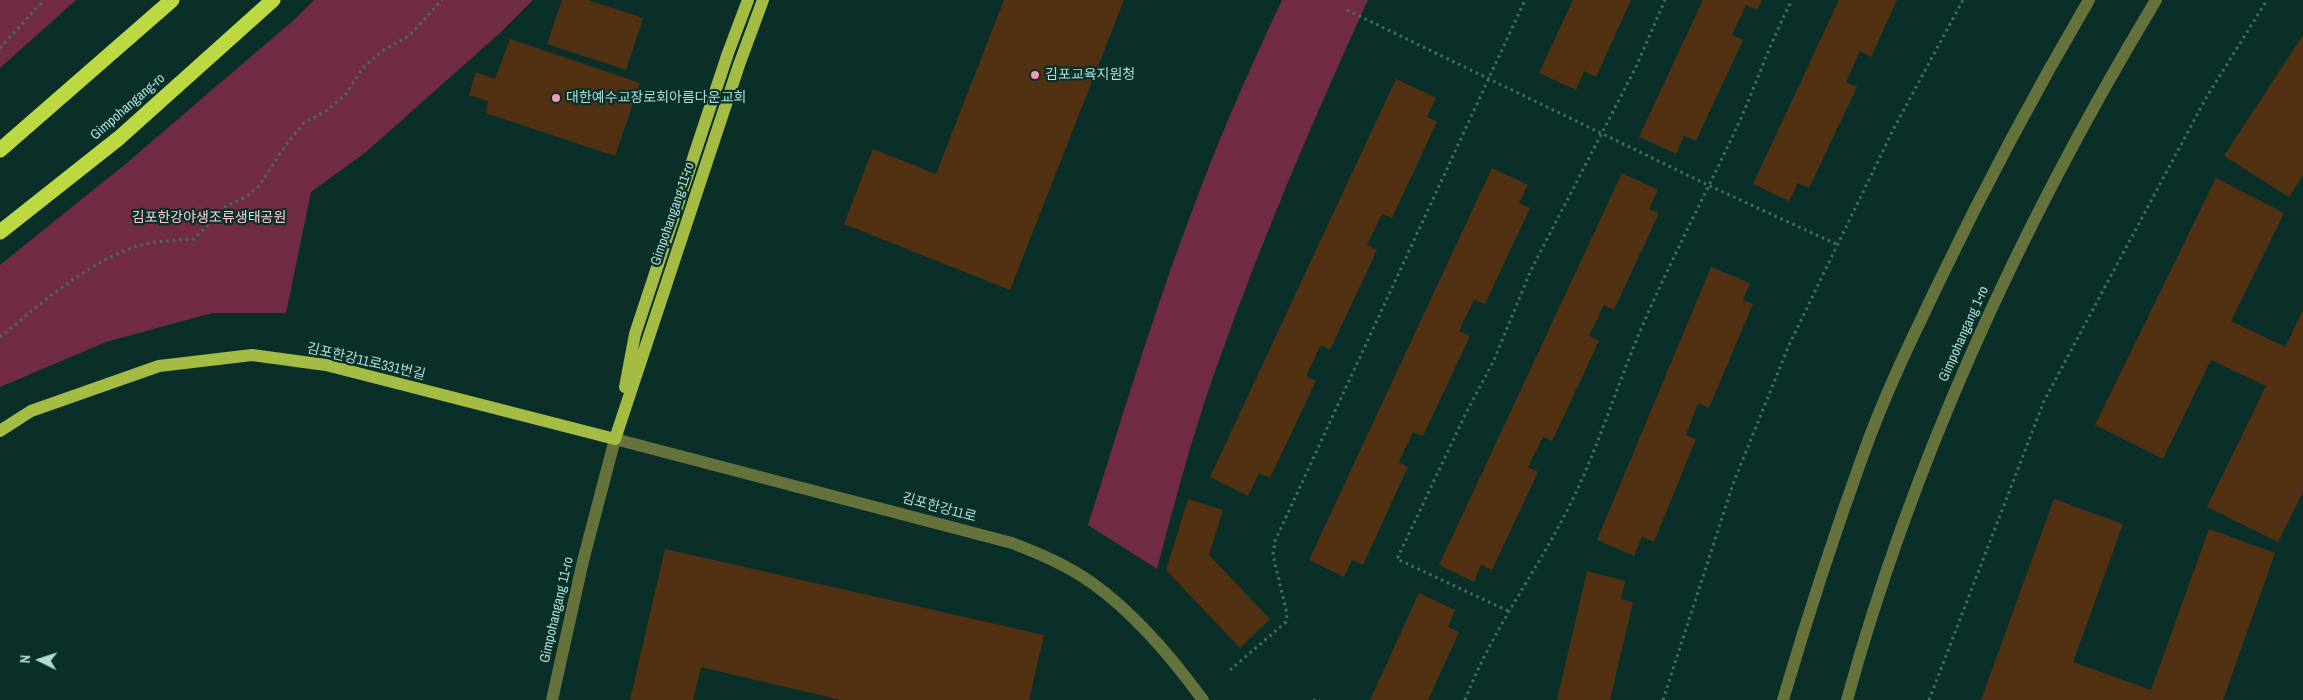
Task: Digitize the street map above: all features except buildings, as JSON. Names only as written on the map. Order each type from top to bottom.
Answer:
[{"type":"highway","points":[[0,150],[172,0]]},
{"type":"highway","name":"Gimpohangang-ro","points":[[0,232],[119,138],[273,0]]},
{"type":"main road","name":"Gimpohangang 11-ro","points":[[615,439],[635,334],[728,53],[748,0]]},
{"type":"main road","name":"Gimpohangang 11-ro","points":[[615,439],[739,65],[763,0]]},
{"type":"main road","name":"김포한강11로331번길","points":[[0,431],[31,410],[158,366],[252,355],[326,365],[615,439]]},
{"type":"street","points":[[1783,700],[1797,651],[1863,453],[1915,332],[1973,211],[2036,91],[2089,0]]},
{"type":"street","name":"Gimpohangang 1-ro","points":[[1847,700],[1899,535],[1937,431],[1997,297],[2051,188],[2110,77],[2156,0]]},
{"type":"street","name":"Gimpohangang 11-ro","points":[[552,700],[583,561],[615,439]]},
{"type":"street","name":"김포한강11로","points":[[615,439],[1012,543],[1040,554],[1091,582],[1118,604],[1148,634],[1203,700]]},
{"type":"path","points":[[0,48],[44,0]]},
{"type":"path","points":[[0,337],[74,280],[104,261],[137,246],[167,240],[194,238],[226,206],[246,197],[259,186],[284,146],[304,123],[329,109],[345,95],[363,68],[382,51],[410,35],[442,0]]},
{"type":"path","points":[[1230,670],[1286,622],[1287,614],[1272,555],[1275,541],[1525,0]]},
{"type":"path","points":[[1508,612],[1397,559],[1462,422],[1494,360],[1532,270],[1635,69],[1665,0]]},
{"type":"path","points":[[1465,700],[1478,666],[1557,531],[1578,488],[1604,428],[1653,302],[1710,186],[1792,0]]},
{"type":"path","points":[[1663,700],[1733,484],[1789,345],[1836,244],[1894,128],[1964,0]]},
{"type":"path","points":[[1929,700],[2044,402],[2206,98],[2267,0]]},
{"type":"path","points":[[1347,10],[1710,186],[1836,244]]},
{"type":"path","points":[[1313,700],[1320,700]]},
{"type":"green space","points":[[0,0],[76,0],[0,68]]},
{"type":"green space","name":"김포한강야생조류생태공원","points":[[314,0],[533,0],[501,32],[366,152],[311,192],[286,313],[212,313],[106,342],[0,387],[0,265],[128,162],[295,19]]},
{"type":"green space","points":[[1282,0],[1368,0],[1286,187],[1230,329],[1197,425],[1157,569],[1088,525],[1173,263],[1232,110]]},
{"type":"place","name":"김포교육지원청","points":[[1035,75]]},
{"type":"place","name":"대한예수교장로회아름다운교회","points":[[556,98]]}]
